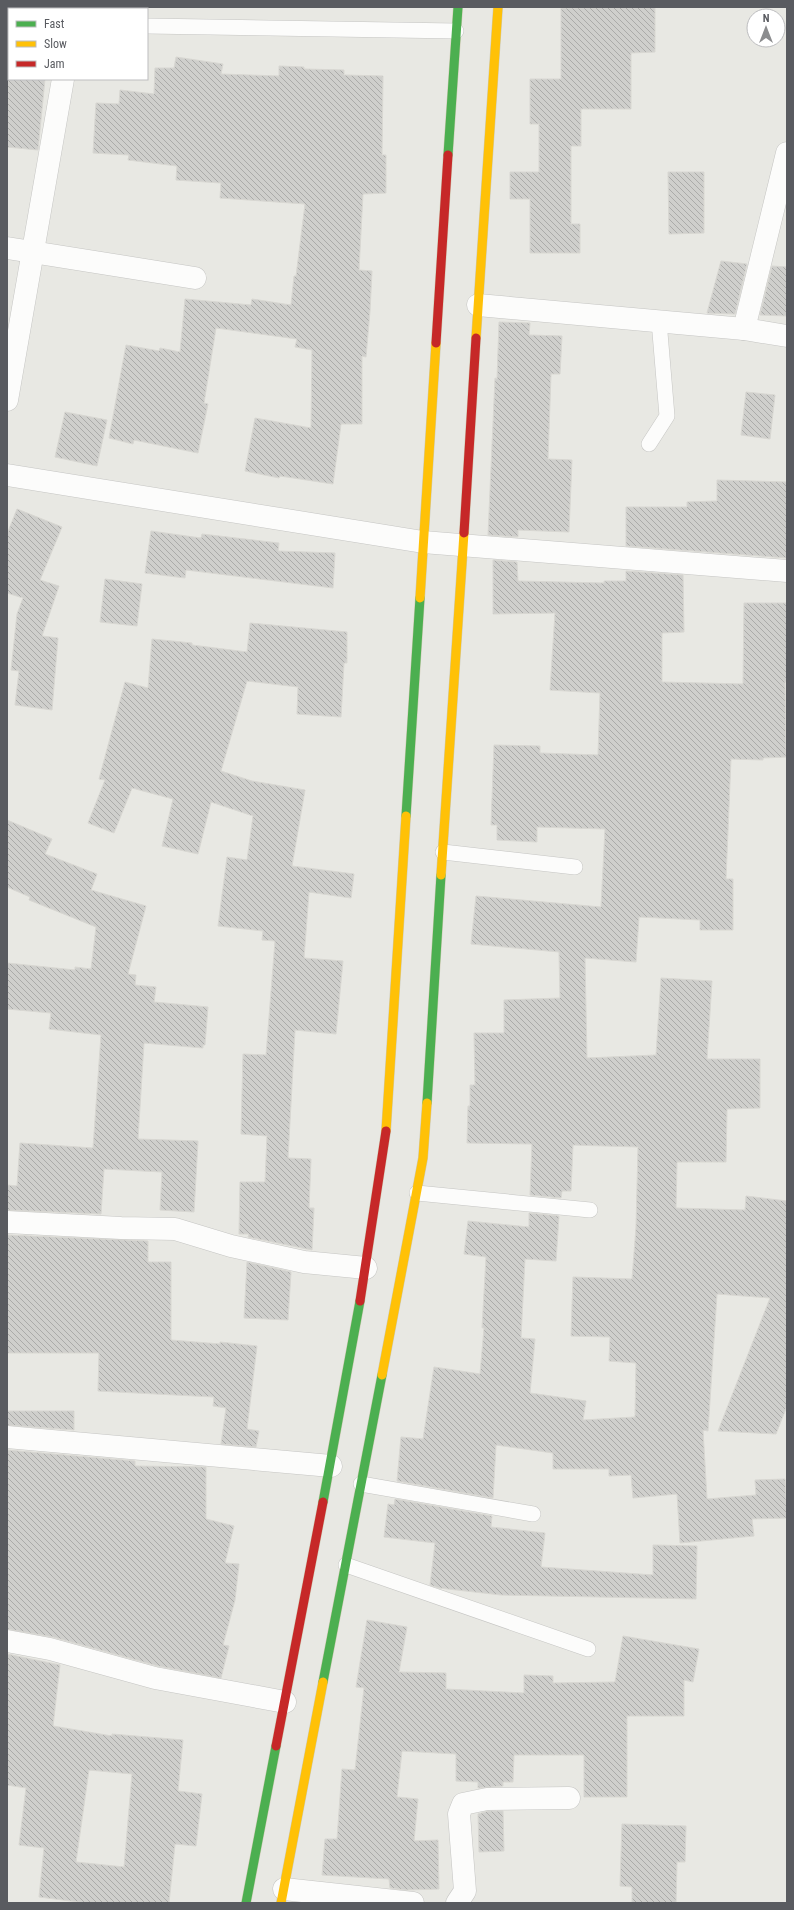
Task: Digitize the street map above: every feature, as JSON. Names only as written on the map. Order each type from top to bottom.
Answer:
[{"type":"main road","points":[[246,1903],[354,1342],[385,1143],[458,7]]},
{"type":"main road","points":[[282,1896],[423,1158],[498,7]]},
{"type":"street","points":[[7,400],[63,80]]},
{"type":"street","points":[[744,329],[787,153]]},
{"type":"street","points":[[7,248],[195,278]]},
{"type":"street","points":[[478,305],[744,329],[787,336]]},
{"type":"street","points":[[7,475],[423,542],[787,571]]},
{"type":"street","points":[[7,1222],[121,1228],[175,1229],[231,1246],[304,1262],[366,1268]]},
{"type":"street","points":[[7,1437],[330,1466]]},
{"type":"street","points":[[7,1641],[50,1649],[155,1678],[285,1702]]},
{"type":"street","points":[[457,1903],[465,1891],[459,1814],[463,1804],[486,1799],[569,1798]]},
{"type":"street","points":[[282,1896],[413,1903]]},
{"type":"lane","points":[[148,26],[456,31]]},
{"type":"lane","points":[[649,444],[667,416],[659,321]]},
{"type":"lane","points":[[443,852],[575,868]]},
{"type":"lane","points":[[416,1193],[590,1210]]},
{"type":"lane","points":[[361,1484],[533,1514]]},
{"type":"lane","points":[[346,1566],[588,1649]]},
{"type":"building","points":[[655,7],[655,52],[631,53],[631,109],[581,109],[581,146],[571,146],[571,224],[580,224],[580,253],[530,253],[530,199],[510,199],[510,172],[539,172],[539,124],[530,124],[530,79],[561,79],[561,8]]},
{"type":"building","points":[[176,57],[223,64],[221,74],[279,76],[279,66],[304,67],[304,69],[344,70],[344,75],[383,76],[382,155],[386,155],[386,193],[363,194],[359,270],[372,271],[366,357],[362,356],[362,424],[341,424],[333,484],[280,476],[279,478],[245,471],[255,418],[311,428],[312,350],[295,347],[297,339],[216,328],[204,403],[208,404],[198,453],[134,440],[133,444],[109,438],[126,345],[159,351],[160,348],[180,352],[185,299],[251,305],[252,299],[291,305],[305,204],[220,198],[221,183],[176,180],[177,166],[128,160],[129,155],[93,153],[96,103],[119,104],[120,90],[154,94],[155,68],[174,68]]},
{"type":"building","points":[[7,79],[45,80],[38,150],[7,147]]},
{"type":"building","points":[[668,172],[704,172],[704,233],[669,234]]},
{"type":"building","points":[[721,261],[747,264],[735,314],[707,313]]},
{"type":"building","points":[[772,266],[787,267],[787,316],[760,315]]},
{"type":"building","points":[[499,322],[530,323],[529,335],[562,336],[560,374],[551,374],[548,459],[572,460],[569,532],[518,530],[518,537],[488,535]]},
{"type":"building","points":[[746,392],[775,395],[770,439],[741,435]]},
{"type":"building","points":[[65,412],[107,420],[97,466],[55,457]]},
{"type":"building","points":[[717,480],[787,482],[787,558],[626,546],[626,507],[687,507],[687,502],[717,501]]},
{"type":"building","points":[[17,509],[62,527],[40,580],[59,586],[42,636],[58,638],[52,710],[15,705],[19,671],[11,670],[17,614],[23,598],[7,593],[7,534]]},
{"type":"building","points":[[151,531],[201,538],[202,534],[279,543],[278,551],[335,553],[333,588],[186,570],[185,578],[145,573]]},
{"type":"building","points":[[493,560],[517,562],[518,581],[604,583],[604,581],[626,581],[626,571],[683,575],[684,632],[662,633],[662,682],[743,684],[744,603],[787,603],[787,682],[785,682],[786,757],[763,758],[763,760],[731,759],[726,879],[733,879],[733,930],[700,930],[700,920],[639,917],[636,962],[585,958],[587,1058],[656,1055],[661,978],[712,981],[707,1059],[760,1059],[760,1108],[727,1109],[726,1162],[677,1162],[676,1208],[745,1210],[746,1196],[787,1201],[787,1406],[776,1434],[718,1431],[770,1298],[717,1294],[708,1431],[703,1430],[707,1499],[756,1495],[755,1480],[785,1479],[787,1518],[752,1519],[754,1536],[680,1543],[677,1494],[633,1498],[631,1475],[609,1476],[609,1469],[553,1469],[553,1453],[496,1445],[493,1498],[397,1481],[401,1437],[423,1439],[434,1367],[480,1374],[484,1328],[482,1328],[486,1257],[464,1254],[468,1221],[529,1227],[529,1213],[559,1216],[556,1261],[525,1259],[521,1338],[535,1339],[530,1393],[586,1401],[583,1420],[635,1417],[636,1363],[609,1361],[610,1337],[571,1336],[573,1277],[632,1279],[636,1227],[638,1147],[573,1145],[571,1191],[562,1191],[561,1198],[530,1195],[532,1144],[467,1143],[470,1085],[475,1085],[474,1033],[504,1033],[504,1000],[560,998],[559,952],[471,944],[476,896],[601,907],[605,829],[537,827],[537,842],[497,840],[497,825],[491,825],[494,745],[540,746],[540,753],[598,755],[600,693],[550,690],[555,613],[493,614]]},
{"type":"building","points":[[105,579],[142,584],[137,626],[100,622]]},
{"type":"building","points":[[250,623],[347,632],[347,663],[344,663],[341,717],[297,714],[298,687],[247,681],[221,771],[252,781],[305,790],[292,866],[354,874],[351,898],[309,892],[304,958],[343,961],[336,1034],[295,1030],[288,1158],[311,1159],[309,1208],[314,1208],[312,1250],[248,1237],[249,1234],[239,1234],[240,1182],[265,1182],[267,1136],[241,1134],[243,1054],[266,1055],[275,941],[262,940],[263,931],[218,926],[227,857],[247,860],[253,816],[211,802],[198,854],[162,846],[173,799],[132,788],[114,833],[88,823],[105,780],[99,779],[125,682],[148,688],[152,639],[192,643],[192,645],[247,652]]},
{"type":"building","points":[[7,820],[52,839],[45,854],[97,874],[91,890],[146,906],[128,974],[136,975],[135,985],[156,987],[154,1002],[208,1007],[205,1045],[203,1045],[203,1048],[144,1043],[138,1139],[198,1141],[194,1212],[160,1210],[162,1172],[104,1169],[101,1214],[7,1210],[7,1185],[17,1186],[20,1143],[93,1148],[101,1035],[49,1029],[51,1013],[7,1009],[7,963],[75,970],[75,967],[91,969],[96,927],[29,900],[30,897],[7,887]]},
{"type":"building","points":[[7,1235],[148,1241],[148,1262],[171,1262],[171,1340],[220,1344],[220,1342],[257,1346],[247,1429],[259,1431],[256,1447],[221,1444],[226,1408],[213,1406],[214,1397],[98,1391],[99,1353],[7,1353]]},
{"type":"building","points":[[247,1262],[291,1272],[288,1320],[244,1318]]},
{"type":"building","points":[[7,1411],[74,1411],[74,1430],[7,1425]]},
{"type":"building","points":[[7,1450],[135,1461],[135,1466],[206,1467],[206,1519],[234,1526],[225,1563],[239,1564],[235,1600],[223,1645],[229,1646],[221,1678],[158,1666],[53,1637],[7,1629]]},
{"type":"building","points":[[395,1499],[492,1516],[491,1527],[545,1533],[541,1567],[653,1575],[653,1545],[697,1546],[696,1599],[501,1595],[439,1588],[430,1585],[435,1543],[384,1537],[388,1504],[394,1505]]},
{"type":"building","points":[[367,1620],[407,1627],[399,1672],[446,1673],[446,1689],[524,1693],[524,1675],[553,1676],[553,1683],[615,1682],[623,1636],[699,1649],[693,1682],[684,1680],[684,1716],[627,1716],[627,1797],[584,1797],[584,1755],[514,1755],[513,1782],[503,1782],[503,1786],[478,1788],[478,1782],[456,1781],[456,1754],[402,1751],[397,1797],[418,1799],[414,1841],[438,1840],[439,1889],[406,1890],[390,1888],[389,1879],[322,1875],[325,1839],[337,1839],[342,1769],[355,1770],[364,1688],[356,1687]]},
{"type":"building","points":[[7,1654],[60,1665],[53,1726],[112,1736],[112,1734],[183,1740],[178,1791],[202,1794],[196,1846],[175,1844],[169,1903],[87,1903],[39,1897],[44,1848],[19,1845],[26,1788],[7,1785]],"holes":[[[89,1770],[132,1774],[124,1867],[76,1862]]]},
{"type":"building","points":[[488,1811],[503,1811],[504,1851],[479,1852],[478,1814]]},
{"type":"building","points":[[622,1824],[686,1826],[685,1862],[677,1862],[676,1903],[632,1903],[632,1887],[620,1886]]},
{"type":"traffic: fast","points":[[448,155],[458,7]]},
{"type":"traffic: fast","points":[[406,816],[420,598]]},
{"type":"traffic: fast","points":[[427,1103],[441,875]]},
{"type":"traffic: fast","points":[[323,1502],[360,1301]]},
{"type":"traffic: fast","points":[[323,1682],[382,1375]]},
{"type":"traffic: fast","points":[[246,1903],[276,1746]]},
{"type":"traffic: slow","points":[[476,338],[498,7]]},
{"type":"traffic: slow","points":[[420,598],[436,343]]},
{"type":"traffic: slow","points":[[441,875],[464,533]]},
{"type":"traffic: slow","points":[[386,1131],[406,816]]},
{"type":"traffic: slow","points":[[382,1375],[423,1158],[427,1103]]},
{"type":"traffic: slow","points":[[281,1903],[323,1682]]},
{"type":"traffic: jam","points":[[436,343],[448,155]]},
{"type":"traffic: jam","points":[[464,533],[476,338]]},
{"type":"traffic: jam","points":[[360,1301],[386,1131]]},
{"type":"traffic: jam","points":[[276,1746],[323,1502]]}]
